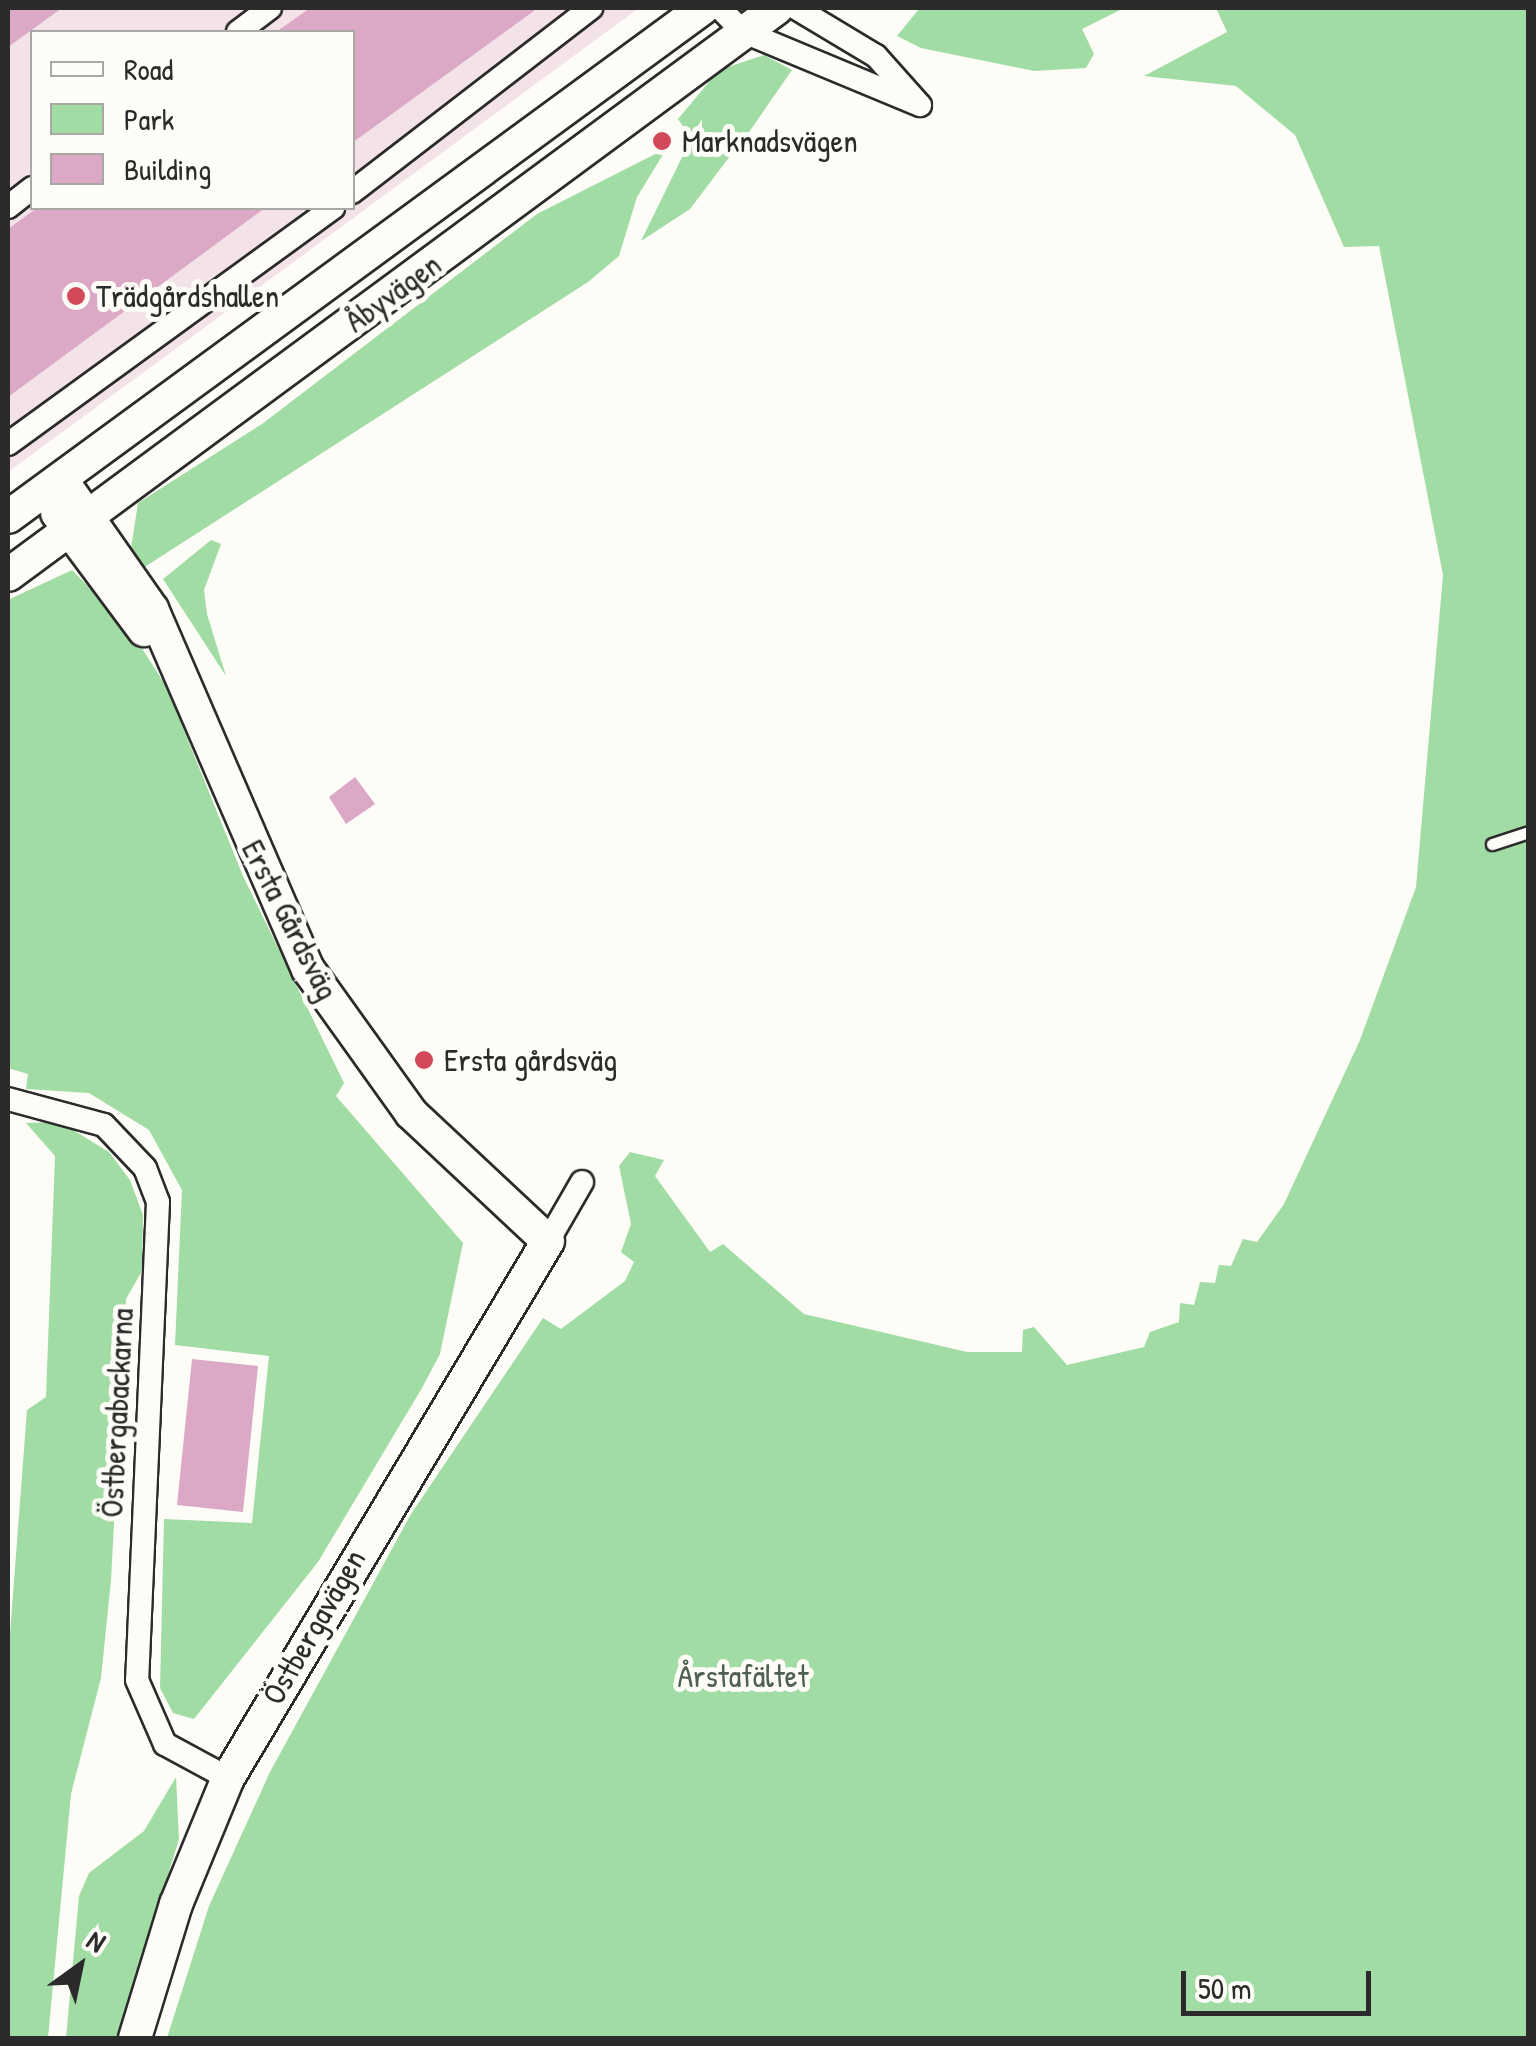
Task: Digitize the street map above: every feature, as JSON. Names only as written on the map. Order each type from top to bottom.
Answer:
[{"type":"street","points":[[241,30],[270,8]]},
{"type":"street","points":[[355,190],[590,8]]},
{"type":"street","name":"Åbyvägen","points":[[8,517],[702,8]]},
{"type":"street","name":"Åbyvägen","points":[[8,575],[80,524],[731,20],[777,8]]},
{"type":"street","points":[[731,20],[920,104],[876,56],[796,8]]},
{"type":"street","points":[[8,207],[30,190]]},
{"type":"street","points":[[8,444],[330,210]]},
{"type":"street","name":"Ersta Gårdsväg","points":[[52,486],[164,652],[308,970],[411,1113],[548,1241]]},
{"type":"street","name":"Östbergabackarna","points":[[8,1099],[104,1126],[145,1168],[158,1202],[137,1680],[165,1744],[228,1778]]},
{"type":"street","points":[[548,1241],[582,1182]]},
{"type":"street","name":"Östbergavägen","points":[[135,2038],[176,1904],[228,1778],[548,1241]]},
{"type":"lane","points":[[1492,844],[1528,832]]},
{"type":"shaded area","points":[[8,8],[639,8],[8,472]]},
{"type":"green space","points":[[890,8],[1124,8],[1082,29],[1094,54],[1086,68],[1034,71],[921,48],[897,36],[919,9]]},
{"type":"green space","name":"Årstafältet","points":[[1216,8],[1528,8],[1528,2038],[167,2038],[209,1906],[270,1772],[411,1514],[543,1318],[561,1329],[625,1281],[634,1262],[621,1252],[631,1224],[619,1166],[630,1152],[664,1160],[655,1176],[710,1252],[723,1244],[804,1314],[967,1352],[1022,1352],[1023,1330],[1034,1327],[1067,1365],[1144,1347],[1150,1332],[1179,1322],[1180,1303],[1194,1305],[1200,1282],[1215,1283],[1219,1265],[1231,1266],[1243,1239],[1257,1242],[1284,1204],[1360,1040],[1416,887],[1443,575],[1379,246],[1344,247],[1295,135],[1236,86],[1144,76],[1227,32]]},
{"type":"green space","points":[[764,55],[792,70],[747,135],[689,135],[678,119],[719,70]]},
{"type":"green space","points":[[688,145],[733,152],[690,209],[641,241]]},
{"type":"green space","points":[[667,148],[637,197],[619,256],[588,282],[143,568],[131,548],[138,503],[262,424],[537,214]]},
{"type":"green space","points":[[211,540],[221,544],[204,590],[207,614],[226,676],[163,579]]},
{"type":"green space","points":[[72,570],[131,631],[166,686],[243,876],[344,1083],[336,1096],[463,1243],[440,1354],[422,1388],[318,1562],[194,1719],[173,1713],[160,1688],[164,1519],[252,1523],[269,1356],[175,1345],[182,1190],[149,1130],[89,1093],[26,1089],[28,1074],[8,1068],[8,600]]},
{"type":"green space","points":[[60,1122],[109,1152],[130,1180],[143,1215],[142,1271],[126,1299],[111,1580],[101,1678],[71,1794],[48,2038],[8,2038],[8,1660],[27,1410],[46,1397],[55,1156],[26,1123]]},
{"type":"green space","points":[[176,1777],[179,1839],[118,2038],[66,2038],[79,1896],[89,1873],[144,1831]]},
{"type":"building","points":[[8,8],[62,8],[30,30],[8,47]]},
{"type":"building","points":[[310,8],[538,8],[355,141],[355,30],[279,30]]},
{"type":"building","name":"Trädgårdshallen","points":[[34,210],[262,210],[8,397],[8,229]]},
{"type":"building","points":[[355,777],[375,804],[346,824],[329,797]]},
{"type":"building","points":[[192,1359],[258,1366],[243,1512],[177,1505]]},
{"type":"place","name":"Marknadsvägen","points":[[662,141]]},
{"type":"place","name":"Trädgårdshallen","points":[[76,296]]},
{"type":"place","name":"Ersta gårdsväg","points":[[424,1060]]}]
